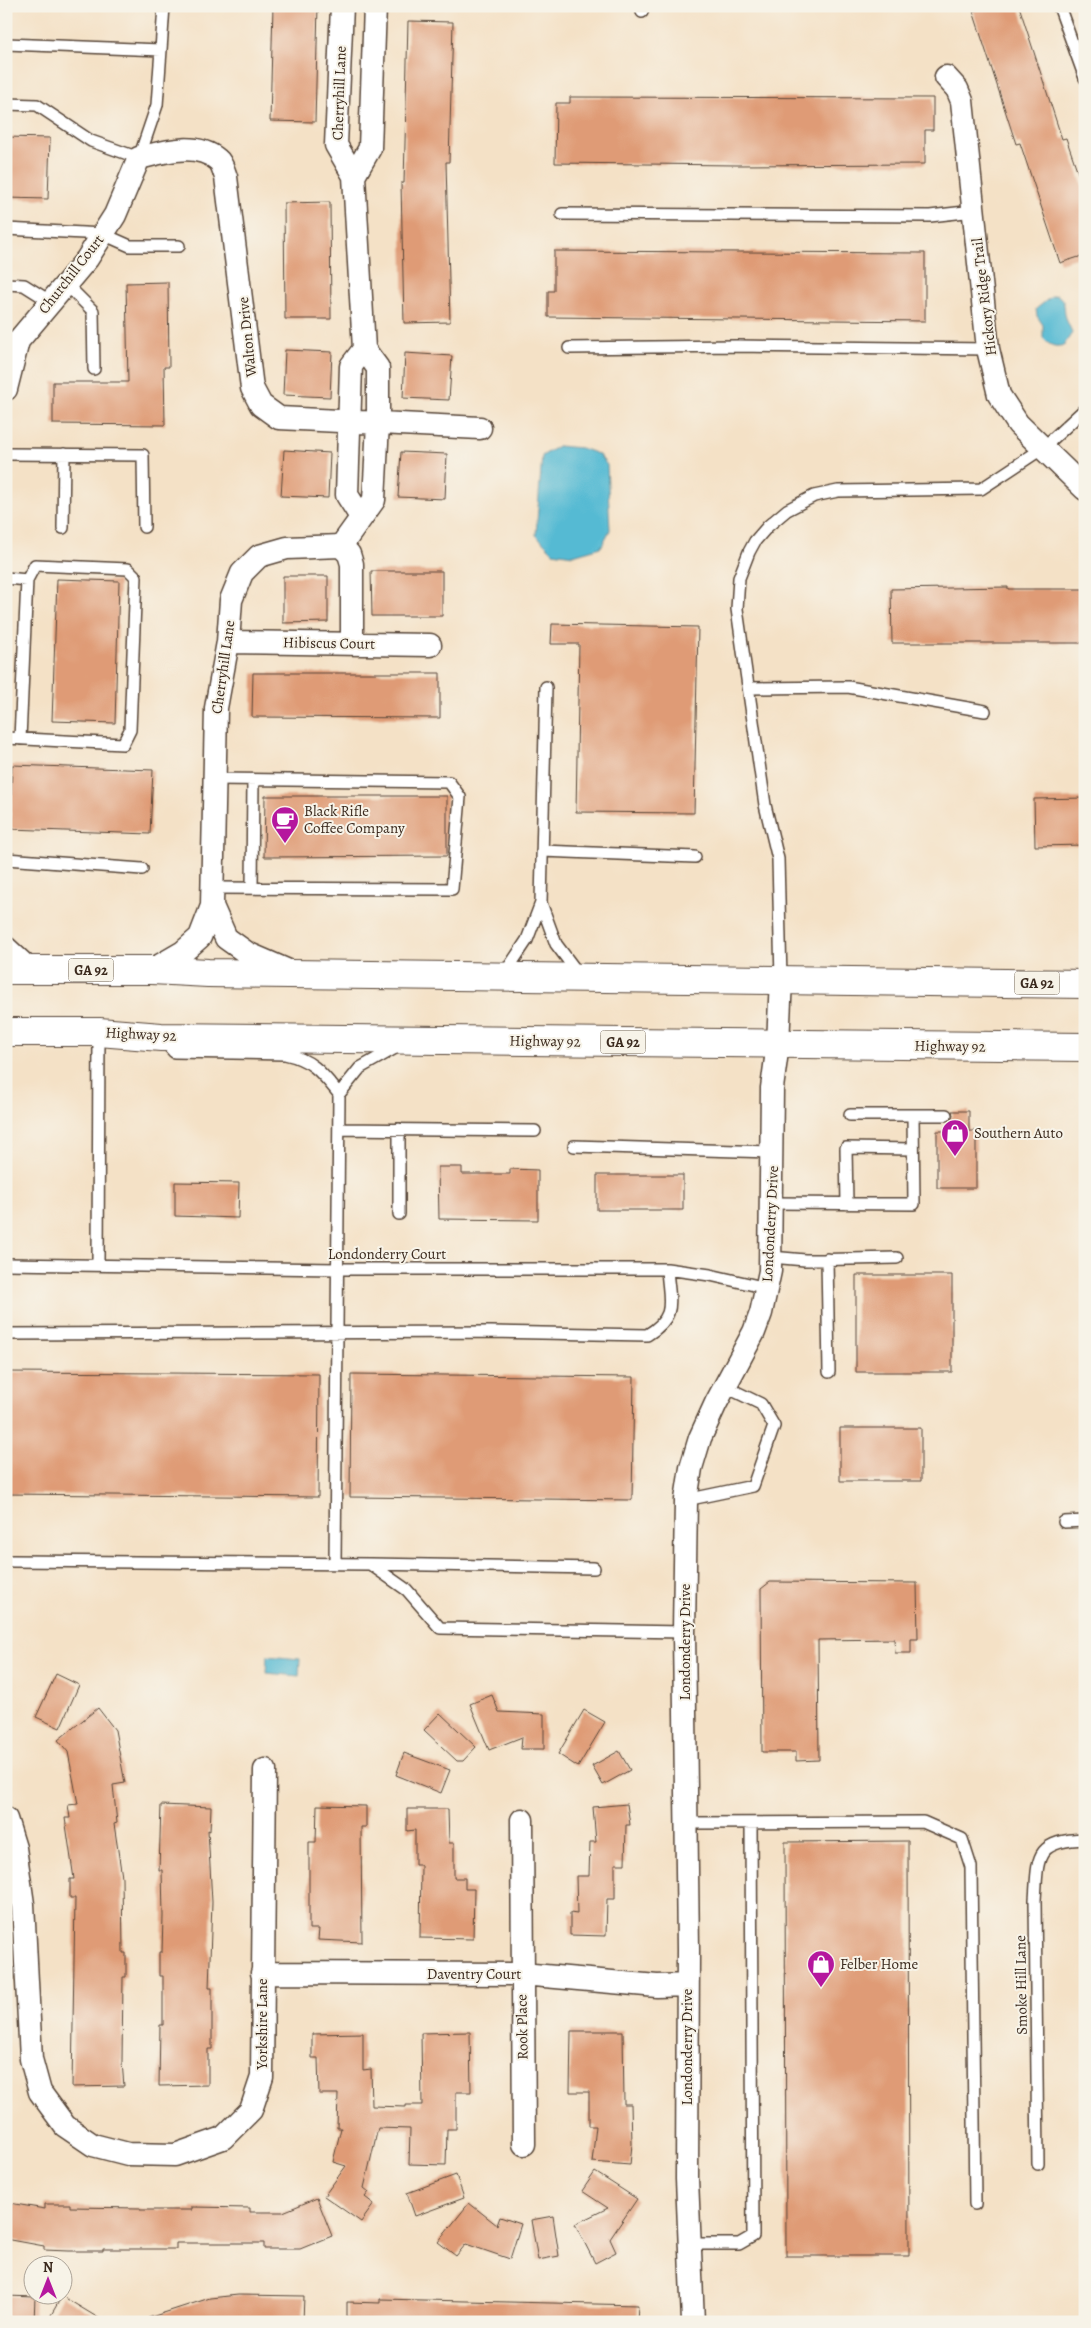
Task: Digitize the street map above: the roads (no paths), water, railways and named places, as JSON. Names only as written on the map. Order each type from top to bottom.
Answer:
[{"type":"main road","name":"GA 92","points":[[18,970],[152,970],[295,974],[1085,984]]},
{"type":"main road","name":"Highway 92","points":[[6,1032],[99,1032],[161,1037],[1085,1047]]},
{"type":"street","name":"Cherryhill Lane","points":[[342,6],[336,145],[354,176],[364,349]]},
{"type":"street","points":[[354,176],[370,148],[375,6]]},
{"type":"street","name":"Hickory Ridge Trail","points":[[946,77],[957,89],[962,101],[988,349],[999,395],[1018,424],[1085,489]]},
{"type":"street","name":"Walton Drive","points":[[139,158],[176,149],[203,152],[219,160],[226,177],[252,388],[261,405],[279,418],[480,428]]},
{"type":"street","name":"Churchill Court","points":[[6,389],[18,341],[87,259],[115,215],[139,158]]},
{"type":"street","points":[[352,644],[352,564],[349,554],[341,546],[374,500],[378,423],[378,368],[364,349],[351,366],[347,495],[361,517]]},
{"type":"street","name":"Cherryhill Lane","points":[[212,897],[216,708],[228,642],[231,600],[242,573],[259,556],[287,548],[341,546]]},
{"type":"street","name":"Hibiscus Court","points":[[228,642],[430,645]]},
{"type":"street","points":[[152,970],[183,952],[200,937],[212,897]]},
{"type":"street","points":[[212,897],[226,938],[247,953],[295,974]]},
{"type":"street","points":[[6,948],[18,970]]},
{"type":"street","name":"Londonderry Drive","points":[[693,2322],[686,1985],[687,1823],[684,1632],[686,1500],[691,1468],[700,1438],[754,1332],[767,1288],[772,1203],[772,1088],[778,1044],[781,979]]},
{"type":"street","name":"Yorkshire Lane","points":[[6,1819],[15,1848],[22,1904],[31,2059],[40,2092],[65,2126],[93,2145],[128,2154],[175,2155],[223,2138],[251,2110],[262,2077],[264,1770]]},
{"type":"street","name":"Rook Place","points":[[522,1820],[524,2144]]},
{"type":"street","name":"Daventry Court","points":[[262,1973],[522,1974],[657,1986],[686,1985]]},
{"type":"lane","points":[[6,104],[37,106],[91,141],[139,158],[158,105],[164,6]]},
{"type":"lane","points":[[1059,6],[1085,78]]},
{"type":"lane","points":[[6,44],[162,50]]},
{"type":"lane","points":[[562,214],[930,216],[974,210]]},
{"type":"lane","points":[[6,229],[102,234],[130,246],[179,246]]},
{"type":"lane","points":[[6,284],[24,285],[51,302]]},
{"type":"lane","points":[[66,284],[93,312],[94,369]]},
{"type":"lane","points":[[569,348],[736,346],[988,349]]},
{"type":"lane","points":[[781,979],[778,859],[765,805],[737,609],[742,566],[755,542],[787,510],[814,496],[838,491],[981,489],[1043,448],[1085,408]]},
{"type":"lane","points":[[6,454],[143,454],[144,527]]},
{"type":"lane","points":[[63,528],[64,454]]},
{"type":"lane","points":[[6,738],[20,739],[123,744],[130,730],[136,577],[128,569],[35,565],[27,580],[20,739]]},
{"type":"lane","points":[[6,578],[27,580]]},
{"type":"lane","points":[[749,688],[848,686],[985,711]]},
{"type":"lane","points":[[502,976],[526,940],[541,903],[546,687]]},
{"type":"lane","points":[[212,897],[252,888],[452,889],[460,797],[449,782],[214,779]]},
{"type":"lane","points":[[252,888],[253,780]]},
{"type":"lane","points":[[542,852],[695,857]]},
{"type":"lane","points":[[6,859],[142,869]]},
{"type":"lane","points":[[541,903],[556,944],[581,977]]},
{"type":"lane","points":[[98,1265],[99,1032]]},
{"type":"lane","points":[[161,1037],[174,1052],[285,1054],[297,1056],[313,1064],[340,1094]]},
{"type":"lane","points":[[335,1564],[339,1334],[340,1094],[360,1068],[412,1039]]},
{"type":"lane","points":[[850,1115],[946,1115]]},
{"type":"lane","points":[[772,1203],[914,1204],[913,1115]]},
{"type":"lane","points":[[339,1129],[535,1131]]},
{"type":"lane","points":[[399,1129],[399,1214]]},
{"type":"lane","points":[[574,1146],[773,1152]]},
{"type":"lane","points":[[846,1204],[846,1148],[914,1148]]},
{"type":"lane","points":[[770,1257],[827,1259],[897,1258]]},
{"type":"lane","points":[[827,1259],[829,1372]]},
{"type":"lane","name":"Londonderry Court","points":[[6,1264],[338,1269],[667,1269],[767,1288]]},
{"type":"lane","points":[[6,1334],[491,1332],[647,1335],[663,1325],[670,1312],[667,1269]]},
{"type":"lane","points":[[686,1500],[753,1486],[774,1426],[761,1404],[726,1387]]},
{"type":"lane","points":[[1064,1522],[1085,1520]]},
{"type":"lane","points":[[12,1561],[594,1568]]},
{"type":"lane","points":[[370,1564],[408,1590],[440,1628],[684,1632]]},
{"type":"lane","points":[[687,1823],[923,1822],[962,1839],[971,1867],[975,2204]]},
{"type":"lane","points":[[690,2244],[739,2244],[753,2236],[751,1824]]},
{"type":"lane","name":"Smoke Hill Lane","points":[[1038,2164],[1035,1910],[1038,1859],[1048,1847],[1070,1840],[1085,1839]]},
{"type":"water","points":[[1057,295],[1062,300],[1072,333],[1064,345],[1055,346],[1043,338],[1043,325],[1037,316],[1036,309],[1052,296]]},
{"type":"water","points":[[558,446],[581,448],[598,454],[607,465],[610,530],[601,547],[573,555],[553,552],[536,535],[542,456]]},
{"type":"water","points":[[267,1656],[300,1659],[299,1676],[266,1673]]},
{"type":"place","name":"Black Rifle Coffee Company","points":[[285,844]]},
{"type":"place","name":"Southern Auto","points":[[955,1157]]},
{"type":"place","name":"Felber Home","points":[[821,1988]]}]
